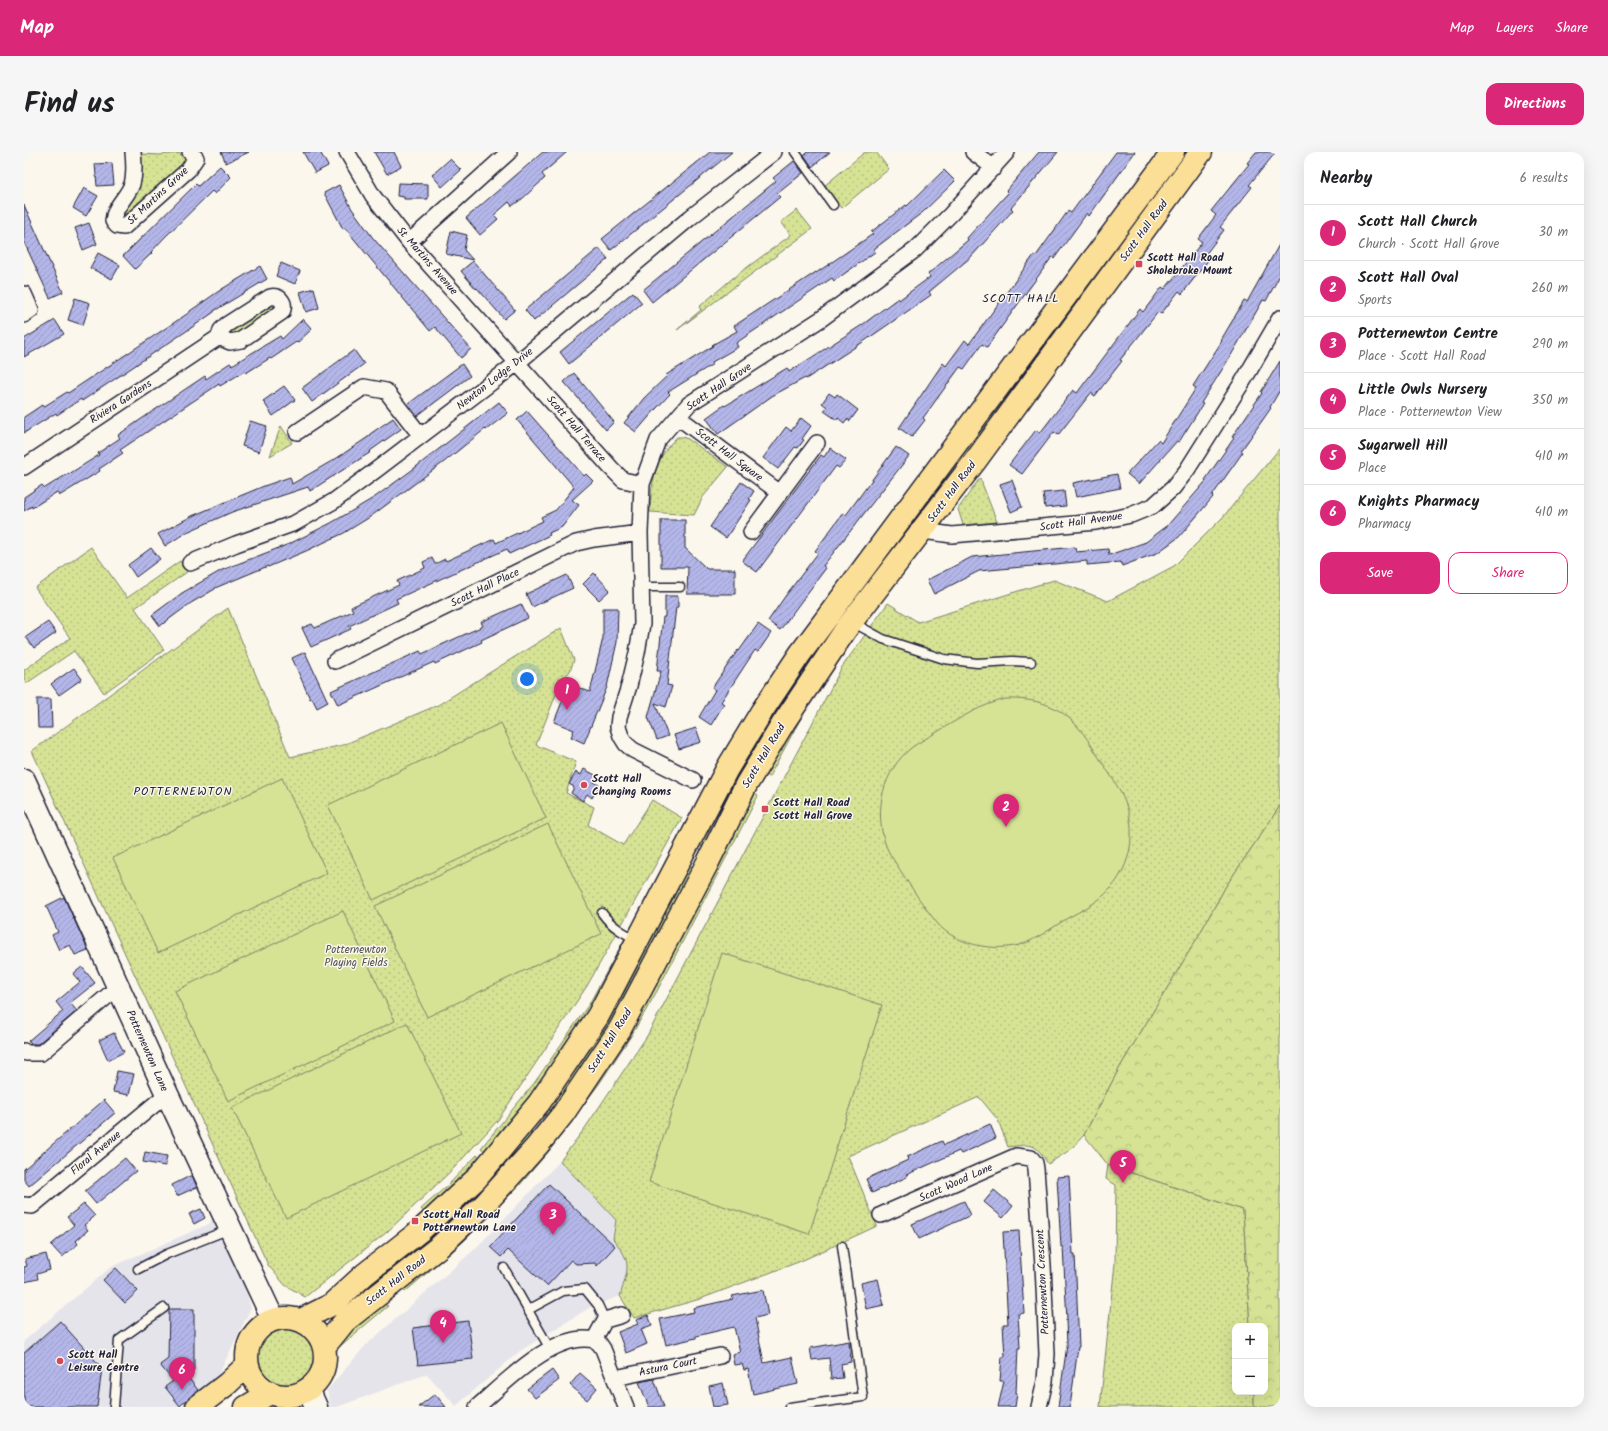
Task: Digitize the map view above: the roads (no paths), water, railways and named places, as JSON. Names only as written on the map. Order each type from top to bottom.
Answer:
[{"type":"highway","name":"Scott Hall Road","points":[[301,1320],[331,1305],[365,1274],[421,1230],[476,1179],[539,1103],[598,1016],[686,851],[715,791],[762,711],[800,654],[1173,152]]},
{"type":"highway","name":"Scott Hall Road","points":[[324,1347],[345,1321],[438,1247],[485,1204],[550,1131],[563,1114],[620,1029],[708,862],[746,785],[769,746],[852,622],[923,531],[1200,152]]},
{"type":"highway","points":[[902,517],[923,531]]},
{"type":"highway","points":[[749,733],[769,746]]},
{"type":"highway","points":[[686,851],[708,862]]},
{"type":"highway","points":[[529,1115],[550,1131]]},
{"type":"highway","points":[[286,1317],[301,1320],[316,1332],[324,1347],[326,1357],[321,1374],[315,1383],[312,1398],[299,1394],[288,1396],[270,1393],[254,1381],[247,1365],[247,1348],[251,1338],[257,1330],[265,1323],[273,1319],[286,1317]]},
{"type":"highway","points":[[197,1407],[227,1384],[247,1365]]},
{"type":"highway","points":[[246,1407],[270,1393]]},
{"type":"main road","name":"Potternewton Lane","points":[[24,780],[167,1094],[273,1319]]},
{"type":"street","name":"St Martins Grove","points":[[133,152],[134,165],[131,185],[114,212],[114,221],[117,226],[124,227],[188,170],[196,158],[190,152]]},
{"type":"street","name":"St Martins Avenue","points":[[347,152],[373,196],[409,242],[517,363]]},
{"type":"street","points":[[409,242],[509,152]]},
{"type":"street","name":"Newton Lodge Drive","points":[[190,563],[236,544],[296,523],[334,501],[517,363],[691,217],[774,152]]},
{"type":"street","points":[[973,152],[994,168]]},
{"type":"street","name":"Scott Hall Grove","points":[[693,780],[634,750],[626,744],[618,727],[621,709],[629,686],[637,653],[642,624],[640,533],[642,484],[658,440],[689,404],[821,319],[915,250],[951,214],[1007,152]]},
{"type":"street","points":[[24,294],[28,312]]},
{"type":"street","name":"Scott Hall Avenue","points":[[923,531],[952,535],[1088,523],[1131,515],[1152,506],[1173,488],[1187,470],[1245,378],[1280,318]]},
{"type":"street","name":"Riviera Gardens","points":[[24,468],[219,337]]},
{"type":"street","name":"Scott Hall Terrace","points":[[517,363],[623,480],[642,484]]},
{"type":"street","points":[[298,432],[364,386],[386,391],[421,436]]},
{"type":"street","name":"Scott Hall Square","points":[[678,417],[780,493]]},
{"type":"street","points":[[751,532],[817,443]]},
{"type":"street","name":"Scott Hall Place","points":[[335,661],[576,544],[594,539],[640,533]]},
{"type":"street","points":[[24,1051],[26,1053],[41,1053],[118,987]]},
{"type":"street","name":"Floral Avenue","points":[[24,1205],[32,1206],[167,1094]]},
{"type":"street","name":"Scott Wood Lane","points":[[881,1215],[1016,1156],[1031,1158]]},
{"type":"street","name":"Potternewton Crescent","points":[[1031,1158],[1035,1163],[1036,1170],[1043,1265],[1047,1354],[1045,1381],[1039,1407]]},
{"type":"street","points":[[594,1340],[605,1320],[622,1315]]},
{"type":"street","points":[[477,1407],[538,1355],[576,1339],[586,1338],[599,1343],[603,1349],[616,1378],[626,1407]]},
{"type":"street","name":"Astura Court","points":[[616,1378],[720,1356]]},
{"type":"lane","points":[[795,152],[833,205]]},
{"type":"lane","points":[[642,587],[680,587]]},
{"type":"lane","points":[[852,622],[883,639],[944,659],[977,663],[1012,661],[1031,662]]},
{"type":"lane","points":[[602,913],[609,923],[625,934],[638,940]]},
{"type":"lane","points":[[138,1269],[166,1254],[231,1229]]},
{"type":"lane","points":[[789,1407],[863,1397],[842,1246]]},
{"type":"lane","points":[[504,1268],[550,1349]]},
{"type":"lane","points":[[528,1310],[564,1291],[585,1289],[598,1305],[605,1320]]},
{"type":"lane","points":[[114,1407],[119,1340],[164,1308]]},
{"type":"place","name":"Scott Hall Road Sholebroke Mount","points":[[1139,264]]},
{"type":"place","name":"Scott Hall Church","points":[[567,710]]},
{"type":"place","name":"Scott Hall Changing Rooms","points":[[584,785]]},
{"type":"place","name":"Scott Hall Road Scott Hall Grove","points":[[765,809]]},
{"type":"place","name":"Scott Hall Oval","points":[[1006,827]]},
{"type":"place","name":"Sugarwell Hill","points":[[1123,1183]]},
{"type":"place","name":"Scott Hall Road Potternewton Lane","points":[[415,1221]]},
{"type":"place","name":"Potternewton Centre","points":[[553,1235]]},
{"type":"place","name":"Little Owls Nursery","points":[[443,1343]]},
{"type":"place","name":"Scott Hall Leisure Centre","points":[[60,1361]]},
{"type":"place","name":"Knights Pharmacy","points":[[182,1390]]},
{"type":"district","name":"SCOTT HALL","points":[[1021,298]]},
{"type":"district","name":"POTTERNEWTON","points":[[183,791]]},
{"type":"park label","name":"Potternewton Playing Fields","points":[[356,956]]}]
